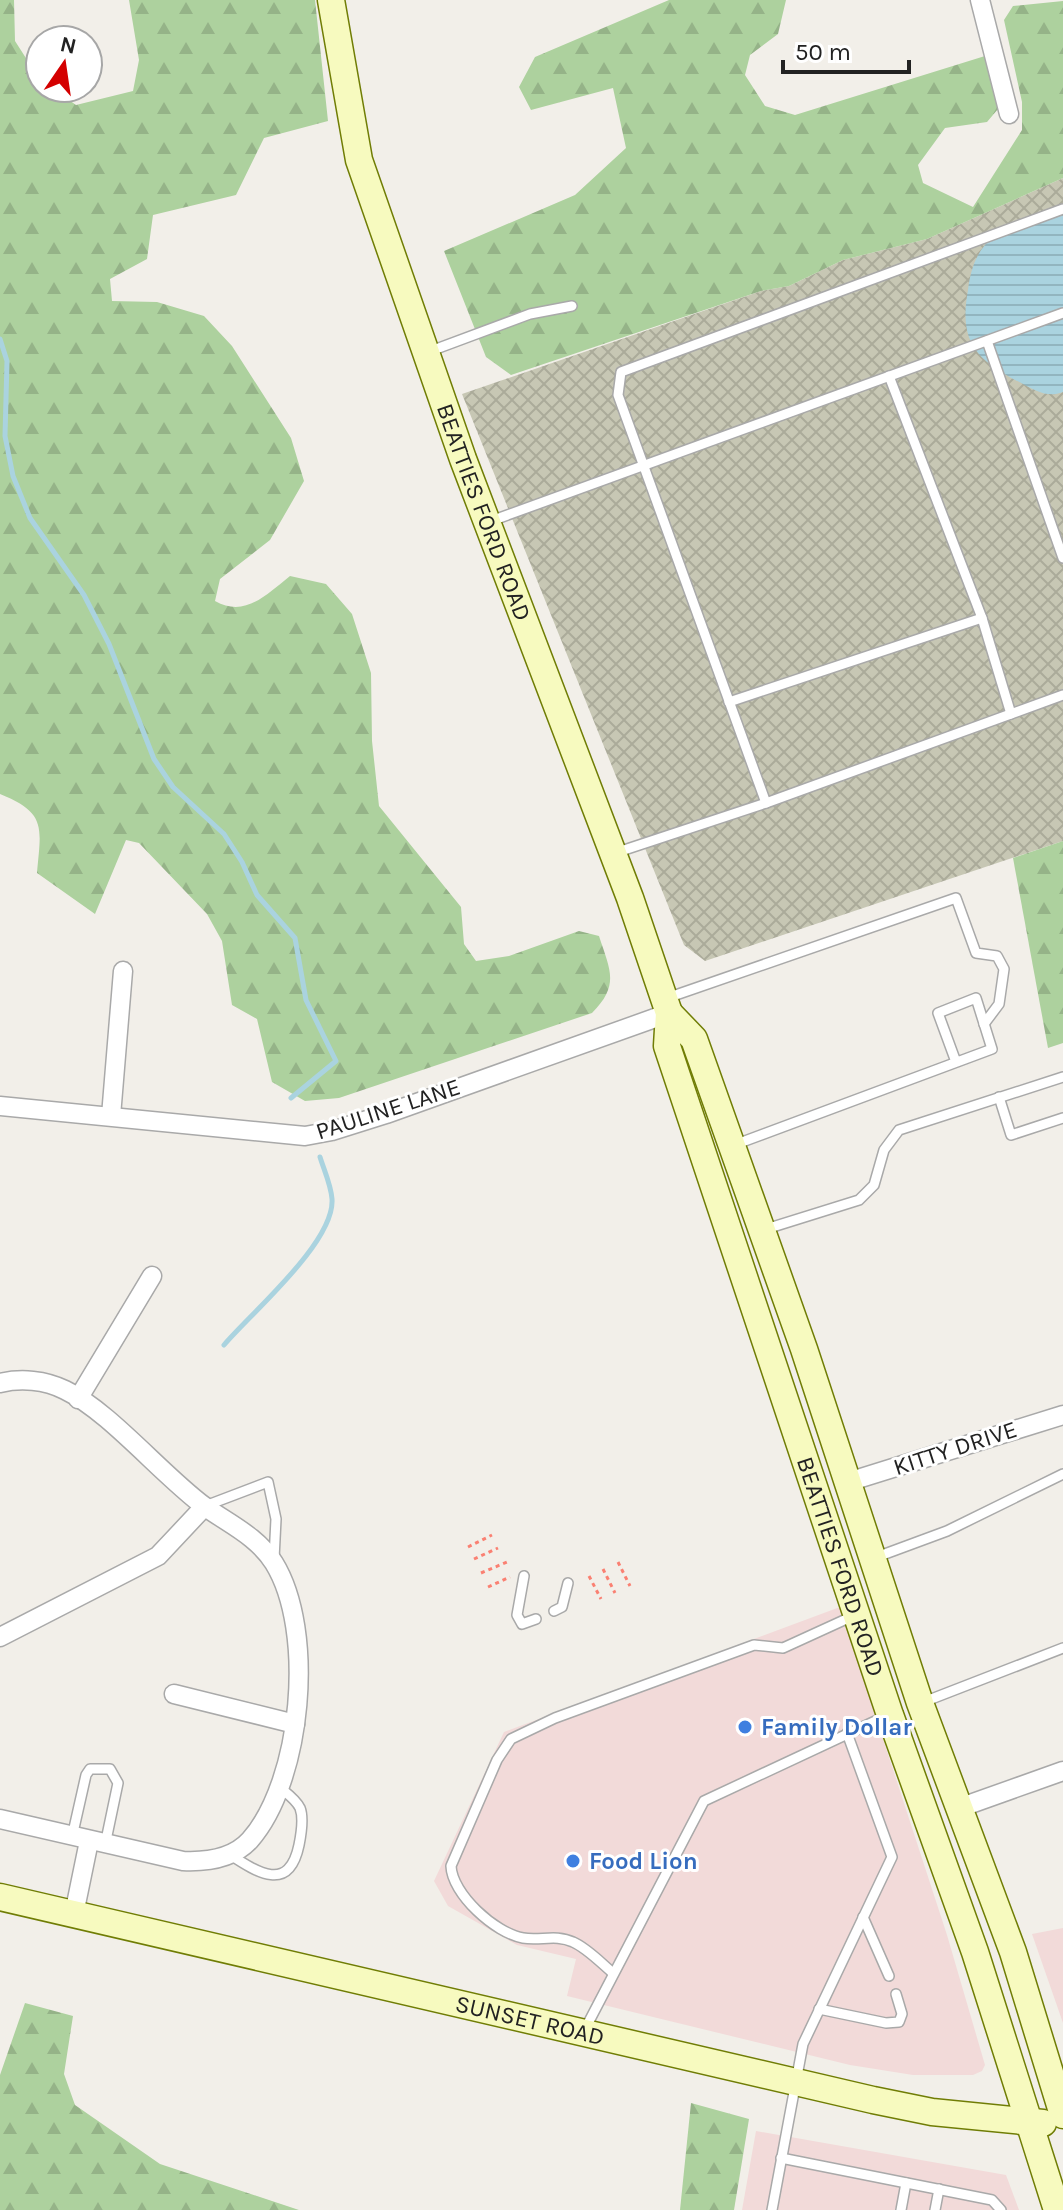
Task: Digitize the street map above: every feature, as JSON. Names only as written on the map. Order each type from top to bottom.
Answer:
[{"type":"main road","name":"BEATTIES FORD ROAD","points":[[331,0],[349,121],[359,160],[425,353],[615,853],[666,1006],[667,1046],[890,1715],[975,1952],[1057,2210]]},
{"type":"main road","name":"BEATTIES FORD ROAD","points":[[666,1006],[694,1039],[874,1558],[920,1703],[1013,1952],[1063,2115]]},
{"type":"main road","name":"SUNSET ROAD","points":[[0,1897],[932,2112],[1028,2123],[1063,2123]]},
{"type":"street","points":[[980,0],[1009,114]]},
{"type":"street","points":[[111,1116],[123,971]]},
{"type":"street","name":"PAULINE LANE","points":[[0,1106],[305,1136],[332,1131],[666,1006]]},
{"type":"street","points":[[78,1399],[152,1276]]},
{"type":"street","points":[[0,1383],[47,1383],[78,1399],[204,1507],[250,1536],[274,1563],[296,1622],[300,1662],[295,1724],[278,1786],[248,1842],[229,1854],[209,1862],[183,1861],[0,1819]]},
{"type":"street","name":"KITTY DRIVE","points":[[848,1482],[1063,1415]]},
{"type":"street","points":[[0,1637],[158,1556],[204,1507]]},
{"type":"street","points":[[174,1694],[295,1724]]},
{"type":"street","points":[[959,1808],[1063,1771]]},
{"type":"street","points":[[74,1914],[88,1841]]},
{"type":"lane","points":[[766,803],[618,395],[621,372],[1063,209]]},
{"type":"lane","points":[[425,353],[530,314],[572,306]]},
{"type":"lane","points":[[488,522],[1063,313]]},
{"type":"lane","points":[[987,341],[1063,558]]},
{"type":"lane","points":[[889,376],[982,618],[1011,714]]},
{"type":"lane","points":[[729,702],[982,618]]},
{"type":"lane","points":[[615,853],[766,803],[1063,695]]},
{"type":"lane","points":[[666,1006],[956,898],[976,953],[997,956],[1004,969],[999,1004],[984,1024]]},
{"type":"lane","points":[[731,1146],[992,1049],[976,998],[938,1013],[956,1062]]},
{"type":"lane","points":[[760,1231],[859,1200],[874,1185],[884,1150],[899,1130],[1063,1077]]},
{"type":"lane","points":[[999,1097],[1011,1135],[1063,1118]]},
{"type":"lane","points":[[874,1558],[947,1531],[1063,1474]]},
{"type":"lane","points":[[204,1507],[268,1482],[276,1519],[274,1563]]},
{"type":"lane","points":[[521,1574],[517,1615],[522,1624],[536,1619]]},
{"type":"lane","points":[[554,1611],[562,1607],[568,1583]]},
{"type":"lane","points":[[613,1973],[573,1942],[549,1936],[523,1938],[500,1928],[471,1904],[451,1876],[451,1866],[497,1760],[511,1739],[555,1718],[754,1645],[783,1648],[856,1614]]},
{"type":"lane","points":[[920,1703],[1063,1648]]},
{"type":"lane","points":[[584,2031],[704,1801],[890,1715]]},
{"type":"lane","points":[[773,2210],[803,2044],[892,1857],[847,1733]]},
{"type":"lane","points":[[90,1769],[110,1769],[118,1783],[88,1841],[86,1775],[90,1769]]},
{"type":"lane","points":[[229,1854],[268,1874],[286,1874],[292,1869],[300,1837],[301,1816],[294,1800],[278,1786]]},
{"type":"lane","points":[[863,1917],[889,1976]]},
{"type":"lane","points":[[819,2009],[886,2023],[899,2022],[902,2014],[896,1994]]},
{"type":"lane","points":[[781,2158],[992,2200],[1001,2210]]},
{"type":"lane","points":[[901,2210],[906,2183]]},
{"type":"lane","points":[[935,2210],[939,2189]]},
{"type":"path","points":[[468,1547],[492,1535]]},
{"type":"path","points":[[474,1559],[498,1548]]},
{"type":"path","points":[[481,1573],[507,1562]]},
{"type":"path","points":[[618,1562],[630,1586]]},
{"type":"path","points":[[603,1569],[615,1593]]},
{"type":"path","points":[[488,1587],[521,1574]]},
{"type":"path","points":[[589,1576],[601,1599]]},
{"type":"shaded area","points":[[1063,178],[1063,841],[705,961],[684,945],[462,394],[761,291],[789,286],[843,260],[927,239]]},
{"type":"shaded area","points":[[840,1607],[947,1935],[985,2065],[982,2071],[973,2075],[913,2075],[850,2065],[567,1996],[576,1959],[517,1945],[448,1906],[434,1881],[504,1732]]},
{"type":"shaded area","points":[[1063,1928],[1063,2023],[1032,1934]]},
{"type":"shaded area","points":[[756,2131],[1006,2175],[1019,2210],[742,2210]]},
{"type":"green space","points":[[0,0],[14,0],[15,41],[24,55],[24,104],[76,105],[104,104],[104,98],[133,91],[139,60],[129,0],[315,0],[328,121],[264,138],[236,195],[153,215],[147,259],[110,279],[112,301],[157,302],[204,316],[232,346],[291,438],[304,481],[270,540],[220,579],[215,601],[226,606],[246,606],[264,597],[290,576],[326,584],[352,614],[371,673],[372,741],[379,806],[461,907],[464,944],[476,961],[509,956],[579,931],[599,936],[609,968],[606,994],[592,1013],[339,1098],[305,1101],[272,1082],[257,1019],[232,1005],[222,941],[207,914],[139,843],[126,840],[95,914],[37,873],[40,844],[38,823],[26,808],[0,794]]},
{"type":"green space","points":[[669,0],[786,0],[778,34],[750,55],[745,75],[765,106],[795,115],[985,56],[998,109],[987,122],[945,128],[918,165],[923,183],[973,207],[1022,130],[1022,102],[1004,20],[1013,6],[1063,1],[1063,178],[927,239],[843,260],[789,286],[761,291],[511,375],[486,357],[444,251],[575,195],[626,148],[613,88],[531,110],[519,87],[535,57]]},
{"type":"green space","points":[[1063,841],[1063,1043],[1048,1048],[1013,858]]},
{"type":"green space","points":[[25,2003],[73,2016],[64,2074],[75,2105],[160,2164],[299,2210],[0,2210],[0,2075]]},
{"type":"green space","points":[[691,2103],[749,2119],[734,2210],[680,2210]]},
{"type":"water","points":[[1063,211],[1063,392],[1047,394],[1007,376],[983,358],[969,337],[966,309],[971,272],[985,245],[1011,228]]},
{"type":"waterway","points":[[0,339],[7,361],[5,436],[13,476],[30,518],[84,595],[109,644],[154,759],[173,787],[224,834],[242,862],[257,895],[295,938],[306,1000],[336,1061],[291,1098]]},
{"type":"waterway","points":[[224,1345],[289,1276],[320,1235],[329,1216],[332,1199],[320,1157]]},
{"type":"place","name":"Family Dollar","points":[[745,1727]]},
{"type":"place","name":"Food Lion","points":[[573,1861]]}]
